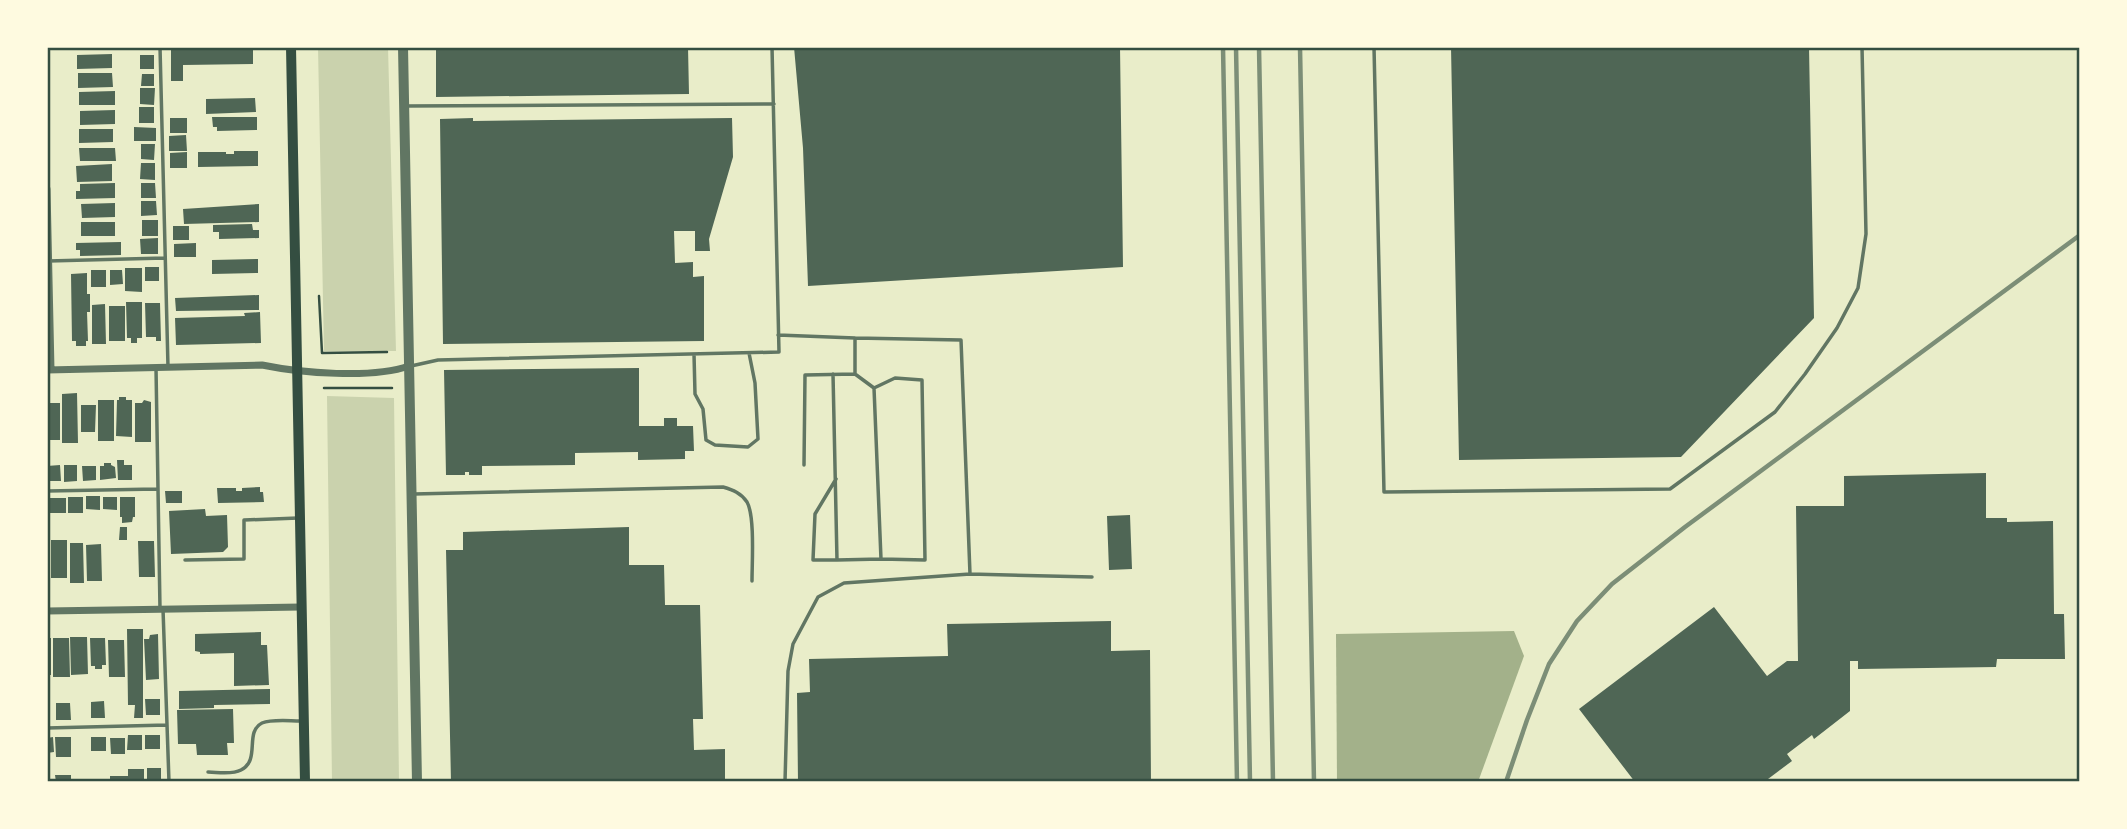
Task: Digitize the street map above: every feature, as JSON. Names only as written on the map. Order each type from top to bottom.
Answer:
[{"type":"main road","points":[[291,47],[305,782]]},
{"type":"street","points":[[403,47],[417,782]]},
{"type":"street","points":[[47,189],[49,370],[262,365],[297,372],[395,371],[409,366]]},
{"type":"street","points":[[47,611],[302,607]]},
{"type":"lane","points":[[160,47],[168,368]]},
{"type":"lane","points":[[409,366],[438,360],[779,352],[772,47]]},
{"type":"lane","points":[[1374,47],[1384,492],[1670,489],[1774,412],[1837,328],[1858,288],[1866,234],[1862,47]]},
{"type":"lane","points":[[404,106],[774,104]]},
{"type":"lane","points":[[48,261],[165,258]]},
{"type":"lane","points":[[778,335],[961,340],[970,574]]},
{"type":"lane","points":[[855,338],[855,374]]},
{"type":"lane","points":[[694,354],[695,394],[703,409],[706,440],[715,445],[748,447],[758,439],[755,383],[749,353]]},
{"type":"lane","points":[[156,368],[169,782]]},
{"type":"lane","points":[[833,374],[837,560]]},
{"type":"lane","points":[[804,465],[806,375],[855,374],[874,388]]},
{"type":"lane","points":[[836,479],[815,514],[813,560],[925,560],[922,380],[895,378],[874,388]]},
{"type":"lane","points":[[874,388],[881,559]]},
{"type":"lane","points":[[411,494],[723,487],[741,495],[750,509],[752,581]]},
{"type":"lane","points":[[47,491],[158,489]]},
{"type":"lane","points":[[185,560],[244,559],[244,520],[300,518]]},
{"type":"lane","points":[[785,782],[788,671],[793,644],[818,597],[844,583],[970,574],[1092,577]]},
{"type":"lane","points":[[208,772],[238,772],[244,768],[252,755],[254,731],[258,725],[265,722],[304,721]]},
{"type":"lane","points":[[47,728],[167,725]]},
{"type":"path","points":[[319,296],[322,353],[387,352]]},
{"type":"path","points":[[324,388],[392,388]]},
{"type":"shaded area","points":[[318,47],[388,47],[396,351],[324,351]]},
{"type":"shaded area","points":[[327,396],[394,398],[399,782],[332,782]]},
{"type":"shaded area","points":[[1514,631],[1524,656],[1478,782],[1337,782],[1336,634]]},
{"type":"building","points":[[171,47],[253,47],[253,64],[183,65],[183,81],[171,81]]},
{"type":"building","points":[[436,47],[688,47],[689,94],[436,97]]},
{"type":"building","points":[[794,47],[1120,47],[1123,267],[808,286],[803,148]]},
{"type":"building","points":[[1451,47],[1809,47],[1814,318],[1681,457],[1459,460]]},
{"type":"building","points":[[112,54],[112,68],[77,69],[77,55]]},
{"type":"building","points":[[140,55],[154,55],[154,69],[140,69]]},
{"type":"building","points":[[78,73],[112,73],[113,87],[78,88]]},
{"type":"building","points":[[142,74],[154,74],[154,86],[141,86]]},
{"type":"building","points":[[140,88],[155,88],[154,105],[140,104]]},
{"type":"building","points":[[115,91],[115,105],[79,105],[79,92]]},
{"type":"building","points":[[255,98],[256,112],[206,114],[206,99]]},
{"type":"building","points":[[139,107],[154,107],[154,123],[139,123]]},
{"type":"building","points":[[115,110],[115,124],[80,125],[80,111]]},
{"type":"building","points":[[212,117],[257,117],[257,130],[217,131],[217,127],[213,127]]},
{"type":"building","points":[[170,118],[187,118],[187,133],[170,133]]},
{"type":"building","points":[[473,118],[473,121],[732,118],[733,157],[709,239],[710,251],[695,251],[695,231],[674,231],[675,263],[693,262],[693,277],[704,276],[704,341],[443,344],[440,119]]},
{"type":"building","points":[[134,127],[156,128],[156,141],[134,141]]},
{"type":"building","points":[[79,129],[113,129],[113,142],[79,143]]},
{"type":"building","points":[[186,135],[187,151],[169,151],[169,136]]},
{"type":"building","points":[[141,144],[155,144],[154,160],[141,159]]},
{"type":"building","points":[[79,148],[115,148],[116,161],[80,161]]},
{"type":"building","points":[[234,151],[258,151],[258,166],[198,167],[198,152],[234,154]]},
{"type":"building","points":[[187,152],[187,168],[170,168],[170,153]]},
{"type":"building","points":[[141,163],[155,163],[155,180],[140,179]]},
{"type":"building","points":[[112,164],[112,181],[77,182],[76,166]]},
{"type":"building","points":[[115,183],[115,198],[76,199],[80,184]]},
{"type":"building","points":[[141,183],[155,183],[156,198],[141,198]]},
{"type":"building","points":[[141,201],[156,201],[157,215],[141,216]]},
{"type":"building","points":[[115,203],[115,217],[82,218],[81,204]]},
{"type":"building","points":[[259,204],[259,222],[184,224],[183,209]]},
{"type":"building","points":[[142,220],[158,220],[158,236],[142,236]]},
{"type":"building","points":[[81,222],[115,222],[115,236],[81,236]]},
{"type":"building","points":[[252,224],[253,230],[259,230],[259,238],[219,239],[219,232],[213,232],[213,225]]},
{"type":"building","points":[[173,226],[189,226],[189,240],[173,240]]},
{"type":"building","points":[[158,238],[158,254],[141,254],[140,239]]},
{"type":"building","points":[[121,242],[121,255],[80,256],[80,250],[76,250],[76,243]]},
{"type":"building","points":[[196,243],[196,257],[174,257],[174,244]]},
{"type":"building","points":[[258,259],[258,273],[212,274],[212,260]]},
{"type":"building","points":[[145,267],[159,267],[159,281],[145,281]]},
{"type":"building","points":[[125,268],[142,268],[142,292],[125,291]]},
{"type":"building","points":[[91,270],[106,270],[106,287],[91,287]]},
{"type":"building","points":[[110,270],[122,270],[123,284],[110,285]]},
{"type":"building","points":[[87,273],[87,294],[90,294],[90,312],[87,312],[88,341],[86,346],[76,346],[76,341],[72,341],[71,274]]},
{"type":"building","points":[[259,295],[259,310],[176,311],[175,298]]},
{"type":"building","points":[[126,302],[142,302],[142,338],[137,338],[137,343],[131,343],[131,338],[127,338]]},
{"type":"building","points":[[145,303],[160,303],[161,341],[156,341],[156,337],[146,337]]},
{"type":"building","points":[[105,304],[106,344],[92,344],[92,305]]},
{"type":"building","points":[[109,306],[125,306],[125,341],[109,341]]},
{"type":"building","points":[[260,312],[261,343],[176,345],[175,318],[245,316],[244,313]]},
{"type":"building","points":[[639,368],[639,426],[664,426],[664,418],[677,418],[677,426],[693,426],[694,451],[685,451],[685,459],[638,460],[638,452],[575,453],[575,465],[482,466],[482,475],[469,475],[469,472],[465,472],[465,475],[446,475],[444,370]]},
{"type":"building","points":[[77,393],[78,443],[62,443],[62,394]]},
{"type":"building","points":[[119,397],[132,400],[132,437],[116,436]]},
{"type":"building","points":[[98,400],[114,400],[114,441],[98,441]]},
{"type":"building","points":[[144,400],[151,402],[151,442],[135,442],[135,403],[142,403]]},
{"type":"building","points":[[47,403],[60,403],[60,440],[47,440]]},
{"type":"building","points":[[81,405],[96,405],[95,432],[81,432]]},
{"type":"building","points":[[117,460],[124,460],[124,465],[132,465],[132,480],[118,480]]},
{"type":"building","points":[[104,463],[111,463],[115,467],[116,478],[100,480],[100,466],[104,466]]},
{"type":"building","points":[[60,465],[61,481],[48,481],[47,466]]},
{"type":"building","points":[[64,465],[77,465],[77,481],[64,482]]},
{"type":"building","points":[[82,466],[96,466],[96,480],[83,481]]},
{"type":"building","points":[[1986,473],[1986,518],[2007,518],[2007,522],[2053,521],[2054,614],[2064,614],[2065,659],[1997,659],[1996,667],[1858,669],[1858,661],[1850,661],[1850,711],[1814,739],[1812,735],[1787,754],[1792,761],[1764,782],[1635,782],[1579,709],[1714,607],[1767,676],[1787,661],[1798,661],[1796,506],[1844,506],[1844,476]]},
{"type":"building","points":[[260,487],[264,502],[218,503],[217,488],[236,488],[236,491],[242,491],[242,488]]},
{"type":"building","points":[[165,491],[182,491],[182,503],[166,503]]},
{"type":"building","points":[[86,496],[100,496],[100,510],[86,509]]},
{"type":"building","points":[[68,497],[83,497],[83,513],[68,513]]},
{"type":"building","points":[[103,497],[117,497],[117,510],[103,509]]},
{"type":"building","points":[[120,497],[135,497],[135,517],[132,522],[122,523]]},
{"type":"building","points":[[50,498],[66,498],[66,513],[50,513]]},
{"type":"building","points":[[205,509],[206,516],[227,515],[228,547],[223,552],[171,554],[169,511]]},
{"type":"building","points":[[1130,515],[1132,569],[1109,570],[1107,516]]},
{"type":"building","points":[[120,527],[127,527],[127,540],[119,540]]},
{"type":"building","points":[[629,527],[629,565],[664,565],[665,605],[700,605],[703,719],[693,719],[694,750],[725,749],[725,779],[644,782],[451,782],[446,550],[463,550],[463,532]]},
{"type":"building","points":[[51,540],[67,540],[67,578],[51,578]]},
{"type":"building","points":[[138,541],[154,541],[155,577],[139,577]]},
{"type":"building","points":[[70,543],[83,543],[84,583],[70,583]]},
{"type":"building","points":[[101,544],[102,581],[87,581],[86,545]]},
{"type":"building","points":[[1111,621],[1111,651],[1150,650],[1151,782],[798,782],[797,693],[810,692],[809,659],[948,656],[947,624]]},
{"type":"building","points":[[127,629],[143,629],[143,718],[134,718],[135,705],[128,705]]},
{"type":"building","points":[[261,632],[261,645],[267,645],[269,685],[234,686],[234,653],[200,654],[195,651],[195,634]]},
{"type":"building","points":[[158,634],[159,679],[146,680],[144,639]]},
{"type":"building","points":[[70,637],[87,637],[88,674],[71,675]]},
{"type":"building","points":[[47,638],[51,638],[51,675],[47,675]]},
{"type":"building","points":[[53,638],[69,638],[70,677],[53,677]]},
{"type":"building","points":[[90,638],[105,638],[106,665],[102,665],[102,669],[91,666]]},
{"type":"building","points":[[108,640],[124,640],[125,677],[109,677]]},
{"type":"building","points":[[270,689],[270,704],[179,709],[179,691]]},
{"type":"building","points":[[145,699],[160,699],[160,715],[146,715]]},
{"type":"building","points":[[104,701],[105,718],[91,718],[91,702]]},
{"type":"building","points":[[56,703],[70,703],[71,720],[56,720]]},
{"type":"building","points":[[233,709],[234,743],[227,743],[228,755],[197,755],[196,744],[178,744],[177,710]]},
{"type":"building","points":[[128,735],[142,735],[142,750],[127,750]]},
{"type":"building","points":[[145,735],[160,735],[160,749],[145,749]]},
{"type":"building","points":[[53,737],[54,752],[47,753],[47,738]]},
{"type":"building","points":[[55,737],[71,737],[71,757],[56,757]]},
{"type":"building","points":[[91,737],[106,737],[106,751],[91,751]]},
{"type":"building","points":[[110,738],[125,738],[125,754],[111,754]]},
{"type":"building","points":[[147,768],[161,768],[161,782],[147,782]]},
{"type":"building","points":[[128,769],[144,769],[144,782],[110,782],[110,776],[128,776]]},
{"type":"building","points":[[55,775],[71,775],[71,782],[56,782]]},
{"type":"railway","points":[[1223,47],[1237,782]]},
{"type":"railway","points":[[1236,47],[1250,782]]},
{"type":"railway","points":[[1259,47],[1273,782]]},
{"type":"railway","points":[[1300,47],[1314,782]]},
{"type":"railway","points":[[1506,782],[1549,664],[1577,621],[1612,584],[2080,235]]}]
